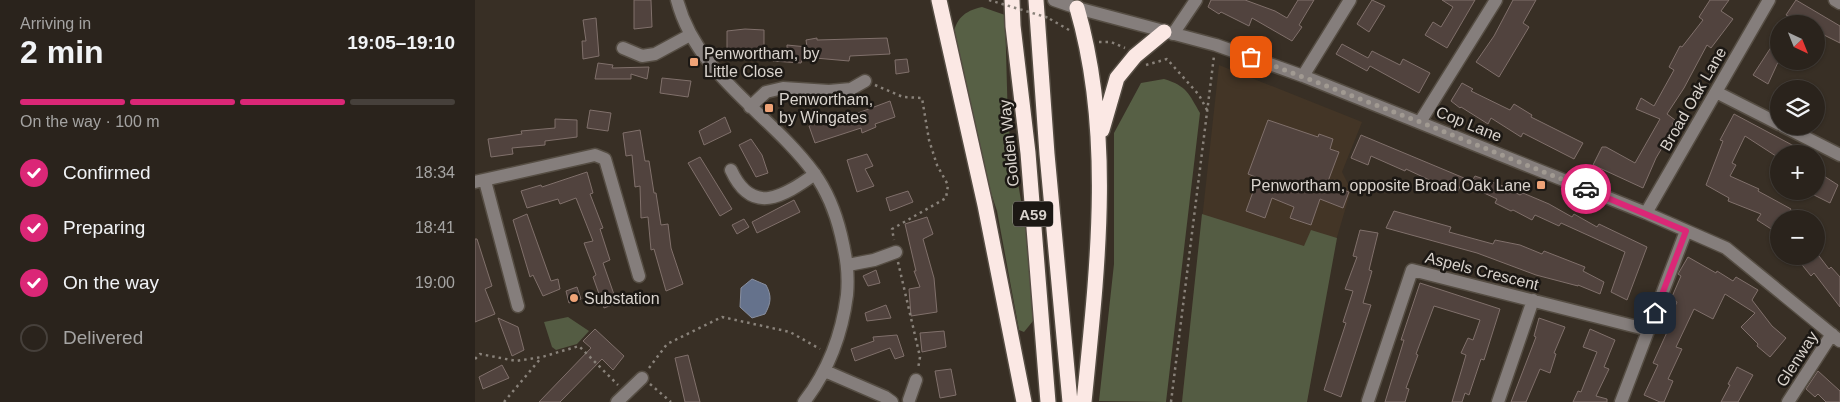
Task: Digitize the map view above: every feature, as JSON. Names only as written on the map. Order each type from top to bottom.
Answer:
[{"type":"highway","points":[[939,0],[985,205],[1024,402]]},
{"type":"highway","name":"Golden Way","points":[[1012,0],[1029,163],[1049,402]]},
{"type":"highway","name":"A59","points":[[1036,0],[1047,154],[1070,402]]},
{"type":"highway","points":[[1077,4],[1087,41],[1097,111],[1100,204],[1085,402]]},
{"type":"highway","points":[[1098,145],[1117,78],[1135,56],[1169,33]]},
{"type":"street","points":[[677,0],[690,34],[711,65],[750,107],[783,138],[815,174],[837,220],[849,265],[845,315],[832,356],[825,371],[803,402]]},
{"type":"street","name":"Cop Lane","points":[[1054,0],[1077,4],[1169,33],[1216,45],[1303,76],[1646,213],[1726,248],[1836,338]]},
{"type":"street","points":[[1169,33],[1196,0]]},
{"type":"street","points":[[1303,76],[1350,0]]},
{"type":"street","points":[[1420,122],[1496,0]]},
{"type":"street","name":"Broad Oak Lane","points":[[1646,213],[1769,0]]},
{"type":"street","points":[[1835,0],[1840,3]]},
{"type":"street","points":[[623,48],[642,56],[655,54],[690,34]]},
{"type":"street","points":[[750,107],[766,92],[783,88],[829,91],[851,89],[865,81]]},
{"type":"street","points":[[1716,92],[1770,119]]},
{"type":"street","points":[[1801,135],[1840,155]]},
{"type":"street","points":[[518,306],[480,181],[595,155],[605,159],[639,276]]},
{"type":"street","points":[[731,170],[743,191],[749,196],[762,199],[772,198],[787,192],[815,174]]},
{"type":"street","points":[[1621,402],[1686,231]]},
{"type":"street","points":[[849,265],[874,260],[896,252]]},
{"type":"street","name":"Aspels Crescent","points":[[1368,401],[1412,270],[1649,330]]},
{"type":"street","points":[[1498,402],[1533,300]]},
{"type":"street","name":"Glenway","points":[[1788,402],[1836,338]]},
{"type":"street","points":[[825,371],[885,397],[892,402]]},
{"type":"street","points":[[622,398],[642,378]]},
{"type":"street","points":[[910,401],[916,380]]},
{"type":"path","points":[[989,0],[1049,18]]},
{"type":"path","points":[[1087,41],[1111,42],[1129,49],[1145,65],[1167,59],[1199,95],[1208,111]]},
{"type":"path","points":[[1171,402],[1216,45]]},
{"type":"path","points":[[865,81],[903,97],[922,98],[929,140],[937,165],[948,185],[946,198],[893,229],[896,252],[920,357],[916,380]]},
{"type":"path","points":[[671,402],[642,378],[667,344],[722,317],[790,332],[832,356]]},
{"type":"path","points":[[475,359],[480,354],[516,361],[542,357],[579,346],[622,398]]},
{"type":"path","points":[[504,402],[542,357]]},
{"type":"shaded area","points":[[1219,65],[1362,122],[1342,172],[1351,190],[1335,244],[1307,402],[1182,402]]},
{"type":"green space","points":[[982,7],[1005,15],[1008,124],[1026,230],[1033,321],[1024,332],[1019,330],[997,211],[981,163],[953,38],[954,31],[961,17],[970,11]]},
{"type":"green space","points":[[1164,79],[1183,88],[1200,113],[1166,402],[1099,401],[1114,264],[1114,133],[1141,83]]},
{"type":"green space","points":[[1202,214],[1304,246],[1311,230],[1337,238],[1307,402],[1182,402]]},
{"type":"green space","points":[[568,317],[589,331],[577,344],[556,350],[552,347],[544,322]]},
{"type":"water","points":[[752,279],[766,285],[770,300],[765,314],[752,318],[740,307],[741,288]]},
{"type":"building","points":[[634,0],[651,0],[652,27],[634,29]]},
{"type":"building","points":[[1211,0],[1245,0],[1275,11],[1287,18],[1298,0],[1314,0],[1299,25],[1302,27],[1292,41],[1252,18],[1249,26],[1221,12],[1219,14],[1208,7]]},
{"type":"building","points":[[1372,0],[1385,6],[1369,32],[1357,24]]},
{"type":"building","points":[[1442,0],[1475,0],[1447,48],[1425,35],[1433,22],[1441,27],[1453,7]]},
{"type":"building","points":[[1513,0],[1536,0],[1523,23],[1529,27],[1499,77],[1476,62],[1494,36]]},
{"type":"building","points":[[1710,0],[1729,0],[1721,11],[1733,19],[1711,48],[1707,45],[1684,88],[1667,114],[1675,120],[1672,124],[1675,126],[1656,158],[1643,188],[1593,165],[1602,147],[1606,147],[1635,163],[1660,119],[1636,109],[1641,98],[1654,106],[1674,70],[1669,67],[1680,46],[1682,47],[1703,20],[1699,17]]},
{"type":"building","points":[[1796,0],[1821,15],[1786,15]]},
{"type":"building","points":[[1825,17],[1840,26],[1840,43],[1825,36]]},
{"type":"building","points":[[596,18],[599,56],[583,59],[582,41],[586,41],[583,20]]},
{"type":"building","points":[[745,29],[764,30],[764,48],[727,50],[727,31]]},
{"type":"building","points":[[817,38],[817,40],[887,38],[890,54],[850,56],[849,61],[815,58],[802,60],[801,63],[773,61],[775,49],[787,50],[787,45],[807,47],[806,40]]},
{"type":"building","points":[[1342,44],[1368,58],[1372,51],[1400,65],[1403,59],[1430,73],[1419,93],[1370,66],[1367,71],[1336,54]]},
{"type":"building","points":[[1770,49],[1770,70],[1774,70],[1768,84],[1753,75]]},
{"type":"building","points":[[907,59],[909,72],[896,74],[895,60]]},
{"type":"building","points":[[598,63],[613,65],[612,68],[649,67],[647,79],[631,74],[631,79],[595,79]]},
{"type":"building","points":[[662,78],[691,81],[688,97],[660,93]]},
{"type":"building","points":[[1462,83],[1473,89],[1471,91],[1510,110],[1514,104],[1532,115],[1531,117],[1583,143],[1574,159],[1523,133],[1521,137],[1491,118],[1488,124],[1460,108],[1451,101]]},
{"type":"building","points":[[890,101],[895,117],[875,124],[876,127],[862,133],[861,128],[815,143],[809,126],[829,119],[831,123]]},
{"type":"building","points":[[590,110],[611,113],[608,131],[587,128]]},
{"type":"building","points":[[1734,114],[1770,133],[1770,135],[1792,145],[1770,145],[1770,152],[1745,136],[1732,163],[1736,165],[1730,176],[1759,189],[1758,191],[1770,198],[1770,200],[1774,200],[1791,209],[1770,210],[1770,228],[1757,220],[1761,214],[1728,201],[1729,198],[1706,185],[1723,141],[1720,140]]},
{"type":"building","points":[[725,117],[731,132],[704,145],[699,131]]},
{"type":"building","points":[[555,119],[577,120],[577,137],[545,141],[545,145],[512,148],[513,154],[491,157],[488,139],[522,134],[521,131],[555,128]]},
{"type":"building","points":[[1268,120],[1318,137],[1319,134],[1333,139],[1330,149],[1339,152],[1327,184],[1349,192],[1343,208],[1320,199],[1311,225],[1290,218],[1294,207],[1272,198],[1265,218],[1246,211],[1258,178],[1248,174]]},
{"type":"building","points":[[640,130],[645,161],[649,161],[661,225],[668,224],[671,248],[683,284],[666,291],[654,249],[651,250],[648,217],[641,218],[640,186],[635,187],[632,155],[626,156],[623,133]]},
{"type":"building","points":[[1361,135],[1464,178],[1457,193],[1406,169],[1405,171],[1371,156],[1368,165],[1351,158]]},
{"type":"building","points":[[751,139],[762,155],[768,173],[756,177],[739,145]]},
{"type":"building","points":[[867,154],[873,166],[865,169],[874,186],[857,192],[847,160]]},
{"type":"building","points":[[700,157],[732,209],[720,216],[688,163]]},
{"type":"building","points":[[587,172],[593,193],[590,194],[603,228],[600,229],[610,260],[603,263],[617,303],[604,308],[593,277],[596,275],[584,243],[593,241],[576,198],[560,204],[558,199],[527,208],[521,191],[541,185],[542,187]]},
{"type":"building","points":[[1475,176],[1503,186],[1520,195],[1523,193],[1549,204],[1572,217],[1574,214],[1597,227],[1599,224],[1647,247],[1627,300],[1611,292],[1625,252],[1561,223],[1559,226],[1535,215],[1532,220],[1495,203],[1497,199],[1469,186]]},
{"type":"building","points":[[1825,177],[1838,185],[1830,203],[1824,200]]},
{"type":"building","points":[[908,191],[913,202],[890,211],[886,198]]},
{"type":"building","points":[[794,200],[800,212],[757,233],[752,222]]},
{"type":"building","points":[[1394,211],[1451,227],[1449,232],[1493,244],[1495,240],[1520,245],[1542,254],[1544,251],[1585,267],[1583,271],[1604,282],[1600,294],[1578,285],[1536,275],[1477,253],[1386,228]]},
{"type":"building","points":[[527,214],[551,281],[558,279],[560,289],[543,296],[533,275],[530,277],[513,220]]},
{"type":"building","points":[[927,217],[933,234],[923,239],[934,278],[937,312],[911,316],[909,289],[920,287],[914,271],[916,271],[905,224]]},
{"type":"building","points":[[744,219],[749,227],[737,234],[732,225]]},
{"type":"building","points":[[1360,230],[1378,233],[1369,270],[1372,271],[1363,303],[1371,305],[1341,397],[1324,390],[1346,323],[1343,322],[1353,291],[1345,289],[1357,257],[1353,256]]},
{"type":"building","points":[[475,239],[477,239],[492,286],[485,289],[495,314],[475,322]]},
{"type":"building","points":[[1688,257],[1716,273],[1717,271],[1733,281],[1736,277],[1758,290],[1752,300],[1772,326],[1786,338],[1770,357],[1757,346],[1758,344],[1741,327],[1755,313],[1725,294],[1713,319],[1694,309],[1676,347],[1682,349],[1668,379],[1673,381],[1664,402],[1660,402],[1644,395],[1658,365],[1653,363],[1668,330],[1665,329],[1677,302],[1671,299],[1681,276],[1678,274]]},
{"type":"building","points":[[1825,264],[1829,269],[1831,267],[1840,277],[1840,307],[1814,273],[1811,276],[1802,265]]},
{"type":"building","points":[[876,270],[880,283],[868,286],[863,276]]},
{"type":"building","points":[[1420,283],[1500,309],[1484,360],[1481,359],[1469,395],[1465,393],[1462,402],[1452,402],[1466,355],[1461,353],[1468,338],[1473,340],[1480,320],[1434,306],[1416,354],[1418,355],[1406,388],[1409,389],[1405,402],[1385,402],[1404,340],[1401,340]]},
{"type":"building","points":[[577,287],[581,299],[569,303],[566,291]]},
{"type":"building","points":[[886,305],[891,318],[867,321],[865,313]]},
{"type":"building","points":[[498,318],[518,327],[524,350],[512,356]]},
{"type":"building","points":[[1539,318],[1565,327],[1554,353],[1556,354],[1550,373],[1540,369],[1526,402],[1511,402],[1536,337],[1534,336]]},
{"type":"building","points":[[595,329],[624,356],[613,370],[602,359],[560,402],[539,402],[591,348],[583,341]]},
{"type":"building","points":[[1590,329],[1615,340],[1604,367],[1609,369],[1596,396],[1607,399],[1607,402],[1573,402],[1578,391],[1581,392],[1597,352],[1583,347]]},
{"type":"building","points":[[944,331],[946,347],[922,352],[920,333]]},
{"type":"building","points":[[897,335],[904,356],[895,359],[890,348],[855,361],[851,349],[874,341],[873,337]]},
{"type":"building","points":[[688,355],[700,402],[685,402],[675,358]]},
{"type":"building","points":[[502,365],[509,378],[483,389],[479,377]]},
{"type":"building","points":[[1737,367],[1753,375],[1738,402],[1721,402],[1730,385],[1728,384]]},
{"type":"building","points":[[951,369],[956,395],[940,398],[935,371]]},
{"type":"building","points":[[1818,371],[1840,391],[1840,402],[1826,402],[1818,394],[1815,397],[1806,389]]},
{"type":"way so far","points":[[1251,57],[1586,189]]},
{"type":"place","name":"Penwortham, by Little Close","points":[[694,62]]},
{"type":"place","name":"Penwortham, by Wingates","points":[[769,108]]},
{"type":"place","name":"Penwortham, opposite Broad Oak Lane","points":[[1541,185]]},
{"type":"place","name":"Substation","points":[[574,298]]},
{"type":"route","points":[[1586,189],[1686,231],[1655,313]]}]
